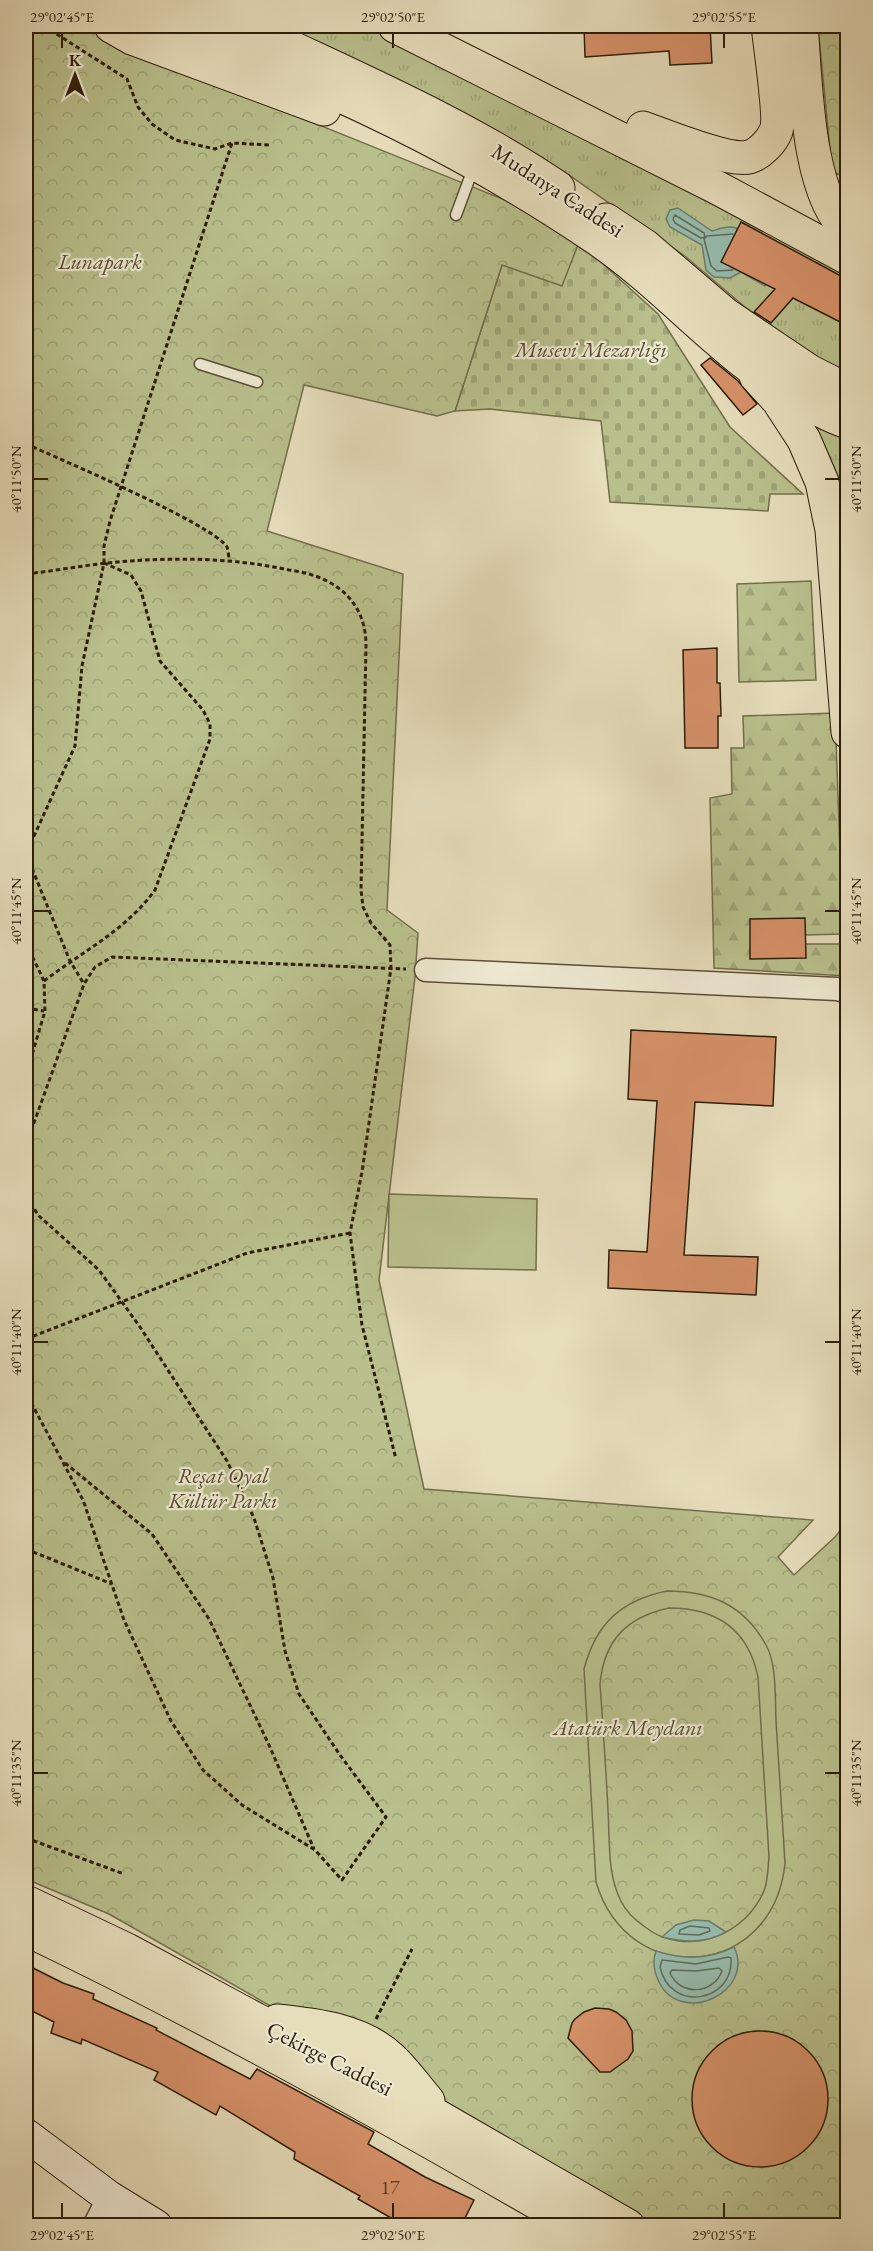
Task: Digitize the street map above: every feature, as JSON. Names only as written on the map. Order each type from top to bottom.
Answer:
[{"type":"main road","points":[[111,26],[132,38],[415,143],[526,192]]},
{"type":"main road","points":[[170,26],[258,58],[356,102],[445,146],[526,192],[602,242],[674,300],[747,365],[788,394],[848,422]]},
{"type":"main road","name":"Mudanya Caddesi","points":[[246,26],[421,108],[520,162],[645,246],[726,315],[809,371],[848,391]]},
{"type":"main road","points":[[395,26],[705,181],[848,258]]},
{"type":"main road","points":[[442,26],[643,128],[767,196],[848,246]]},
{"type":"main road","points":[[643,128],[720,155],[750,157],[766,146],[776,130],[768,26]]},
{"type":"main road","points":[[801,26],[810,132],[821,185],[838,222],[848,231]]},
{"type":"main road","points":[[747,365],[778,400],[804,440],[822,482],[832,530],[848,732]]},
{"type":"main road","name":"Çekirge Caddesi","points":[[26,1902],[127,1950],[255,2019],[366,2075],[628,2226]]},
{"type":"main road","name":"Çekirge Caddesi","points":[[26,1929],[105,1968],[405,2126],[577,2226]]},
{"type":"main road","points":[[26,2135],[109,2197],[156,2226]]},
{"type":"street","points":[[426,970],[837,989],[848,992]]},
{"type":"street","points":[[94,2226],[109,2197]]},
{"type":"lane","points":[[456,215],[473,169]]},
{"type":"lane","points":[[200,364],[256,382]]},
{"type":"path","points":[[44,26],[126,80],[138,106],[152,124],[175,140],[215,149],[232,143],[269,145]]},
{"type":"path","points":[[27,847],[75,746],[82,666],[104,563],[104,546],[232,143]]},
{"type":"path","points":[[26,444],[121,487],[207,530],[226,547],[229,561]]},
{"type":"path","points":[[26,574],[104,563],[156,559],[229,561],[274,566],[312,574],[329,582],[346,594],[363,619],[366,628],[366,645],[361,890],[363,907],[371,923],[390,945],[391,968],[362,1172],[350,1233],[362,1325],[396,1459]]},
{"type":"path","points":[[44,981],[70,961],[102,942],[142,908],[155,890],[210,738],[210,724],[203,710],[160,661],[141,591],[130,575],[104,563]]},
{"type":"path","points":[[26,838],[33,872],[70,961],[84,984]]},
{"type":"path","points":[[26,943],[44,981],[45,1011],[26,1075]]},
{"type":"path","points":[[26,1145],[84,984],[95,967],[112,957],[426,970]]},
{"type":"path","points":[[26,1008],[45,1011]]},
{"type":"path","points":[[26,1197],[39,1216],[99,1270],[122,1302],[227,1461],[254,1518],[273,1578],[285,1651],[299,1694],[386,1817],[342,1880],[315,1850],[242,1805],[203,1770],[171,1722],[124,1620],[83,1500],[26,1393]]},
{"type":"path","points":[[26,1339],[247,1253],[350,1233]]},
{"type":"path","points":[[63,1462],[152,1534],[209,1619],[269,1745],[315,1850]]},
{"type":"path","points":[[26,1549],[112,1584]]},
{"type":"path","points":[[26,1838],[124,1874]]},
{"type":"path","points":[[386,1998],[412,1948]]},
{"type":"green space","name":"Reşat Oyal Kültür Parkı","points":[[26,26],[87,26],[111,41],[520,206],[579,242],[562,286],[502,265],[455,411],[437,416],[304,385],[267,531],[403,574],[387,910],[418,933],[415,977],[379,1280],[424,1489],[813,1520],[778,1557],[794,1575],[836,1536],[847,1521],[847,2225],[655,2225],[109,1914],[26,1879]]},
{"type":"green space","points":[[285,26],[366,26],[847,262],[847,374],[813,356],[745,307],[686,257],[566,173],[484,125]]},
{"type":"green space","points":[[818,26],[847,26],[847,179],[832,171]]},
{"type":"green space","name":"Musevi Mezarlığı","points":[[579,242],[658,314],[730,427],[803,494],[770,494],[768,511],[610,502],[601,421],[490,409],[455,411],[502,265]]},
{"type":"green space","points":[[847,412],[847,497],[816,426]]},
{"type":"green space","points":[[811,581],[816,680],[739,682],[737,584]]},
{"type":"green space","points":[[835,713],[843,934],[805,935],[805,944],[847,944],[847,976],[714,968],[710,798],[732,794],[731,748],[744,748],[743,716]]},
{"type":"green space","points":[[389,1194],[537,1199],[536,1270],[388,1267]]},
{"type":"green space","points":[[667,1591],[698,1594],[725,1603],[737,1610],[757,1631],[766,1645],[774,1672],[785,1863],[775,1901],[755,1930],[729,1949],[699,1957],[667,1955],[638,1942],[613,1917],[596,1882],[584,1669],[596,1639],[613,1616],[651,1595]],"holes":[[[669,1608],[702,1612],[728,1624],[747,1646],[753,1660],[758,1677],[769,1857],[765,1888],[757,1904],[745,1918],[730,1929],[714,1937],[697,1941],[679,1941],[661,1936],[645,1927],[628,1912],[617,1891],[610,1857],[600,1684],[602,1668],[607,1655],[620,1633],[630,1624],[654,1612]]]},
{"type":"water","points":[[678,208],[712,231],[733,227],[746,235],[774,271],[765,286],[741,272],[730,278],[714,277],[706,270],[702,245],[670,227],[666,219],[670,210]]},
{"type":"water","points":[[694,1920],[709,1921],[726,1932],[710,1939],[694,1941],[662,1937],[676,1925]]},
{"type":"water","points":[[734,1947],[738,1963],[735,1978],[726,1990],[713,1998],[698,2003],[683,2002],[669,1995],[657,1978],[654,1963],[656,1951],[676,1956],[695,1957],[715,1954]]},
{"type":"building","points":[[584,26],[710,26],[712,63],[670,65],[669,51],[585,57]]},
{"type":"building","points":[[741,222],[839,275],[848,277],[848,326],[793,298],[771,323],[754,312],[775,289],[721,262]]},
{"type":"building","points":[[710,358],[738,381],[757,404],[743,415],[701,365]]},
{"type":"building","points":[[717,648],[717,683],[720,683],[721,716],[718,716],[718,748],[685,748],[683,650]]},
{"type":"building","points":[[805,918],[806,958],[750,959],[750,919]]},
{"type":"building","points":[[631,1030],[776,1037],[773,1106],[695,1102],[684,1255],[758,1257],[756,1295],[608,1288],[609,1250],[647,1252],[657,1101],[628,1099]]},
{"type":"building","points":[[29,1966],[63,1983],[94,1994],[93,1999],[157,2028],[156,2030],[250,2079],[257,2069],[374,2132],[368,2144],[425,2177],[474,2200],[461,2226],[405,2226],[358,2199],[360,2196],[294,2159],[295,2152],[220,2106],[216,2115],[154,2080],[158,2072],[82,2039],[81,2044],[51,2033],[54,2022],[26,2008],[26,1974]]},
{"type":"building","points":[[595,2008],[616,2012],[626,2020],[632,2031],[633,2051],[628,2059],[610,2072],[600,2072],[568,2038],[575,2019]]},
{"type":"building","points":[[760,2031],[786,2036],[798,2042],[808,2051],[817,2061],[823,2073],[828,2099],[823,2125],[817,2137],[808,2147],[798,2156],[786,2162],[760,2167],[734,2162],[722,2156],[712,2147],[703,2137],[697,2125],[692,2099],[697,2073],[703,2061],[712,2051],[722,2042],[734,2036]]},
{"type":"park label","name":"Lunapark","points":[[100,261]]},
{"type":"park label","name":"Atatürk Meydanı","points":[[628,1727]]}]
